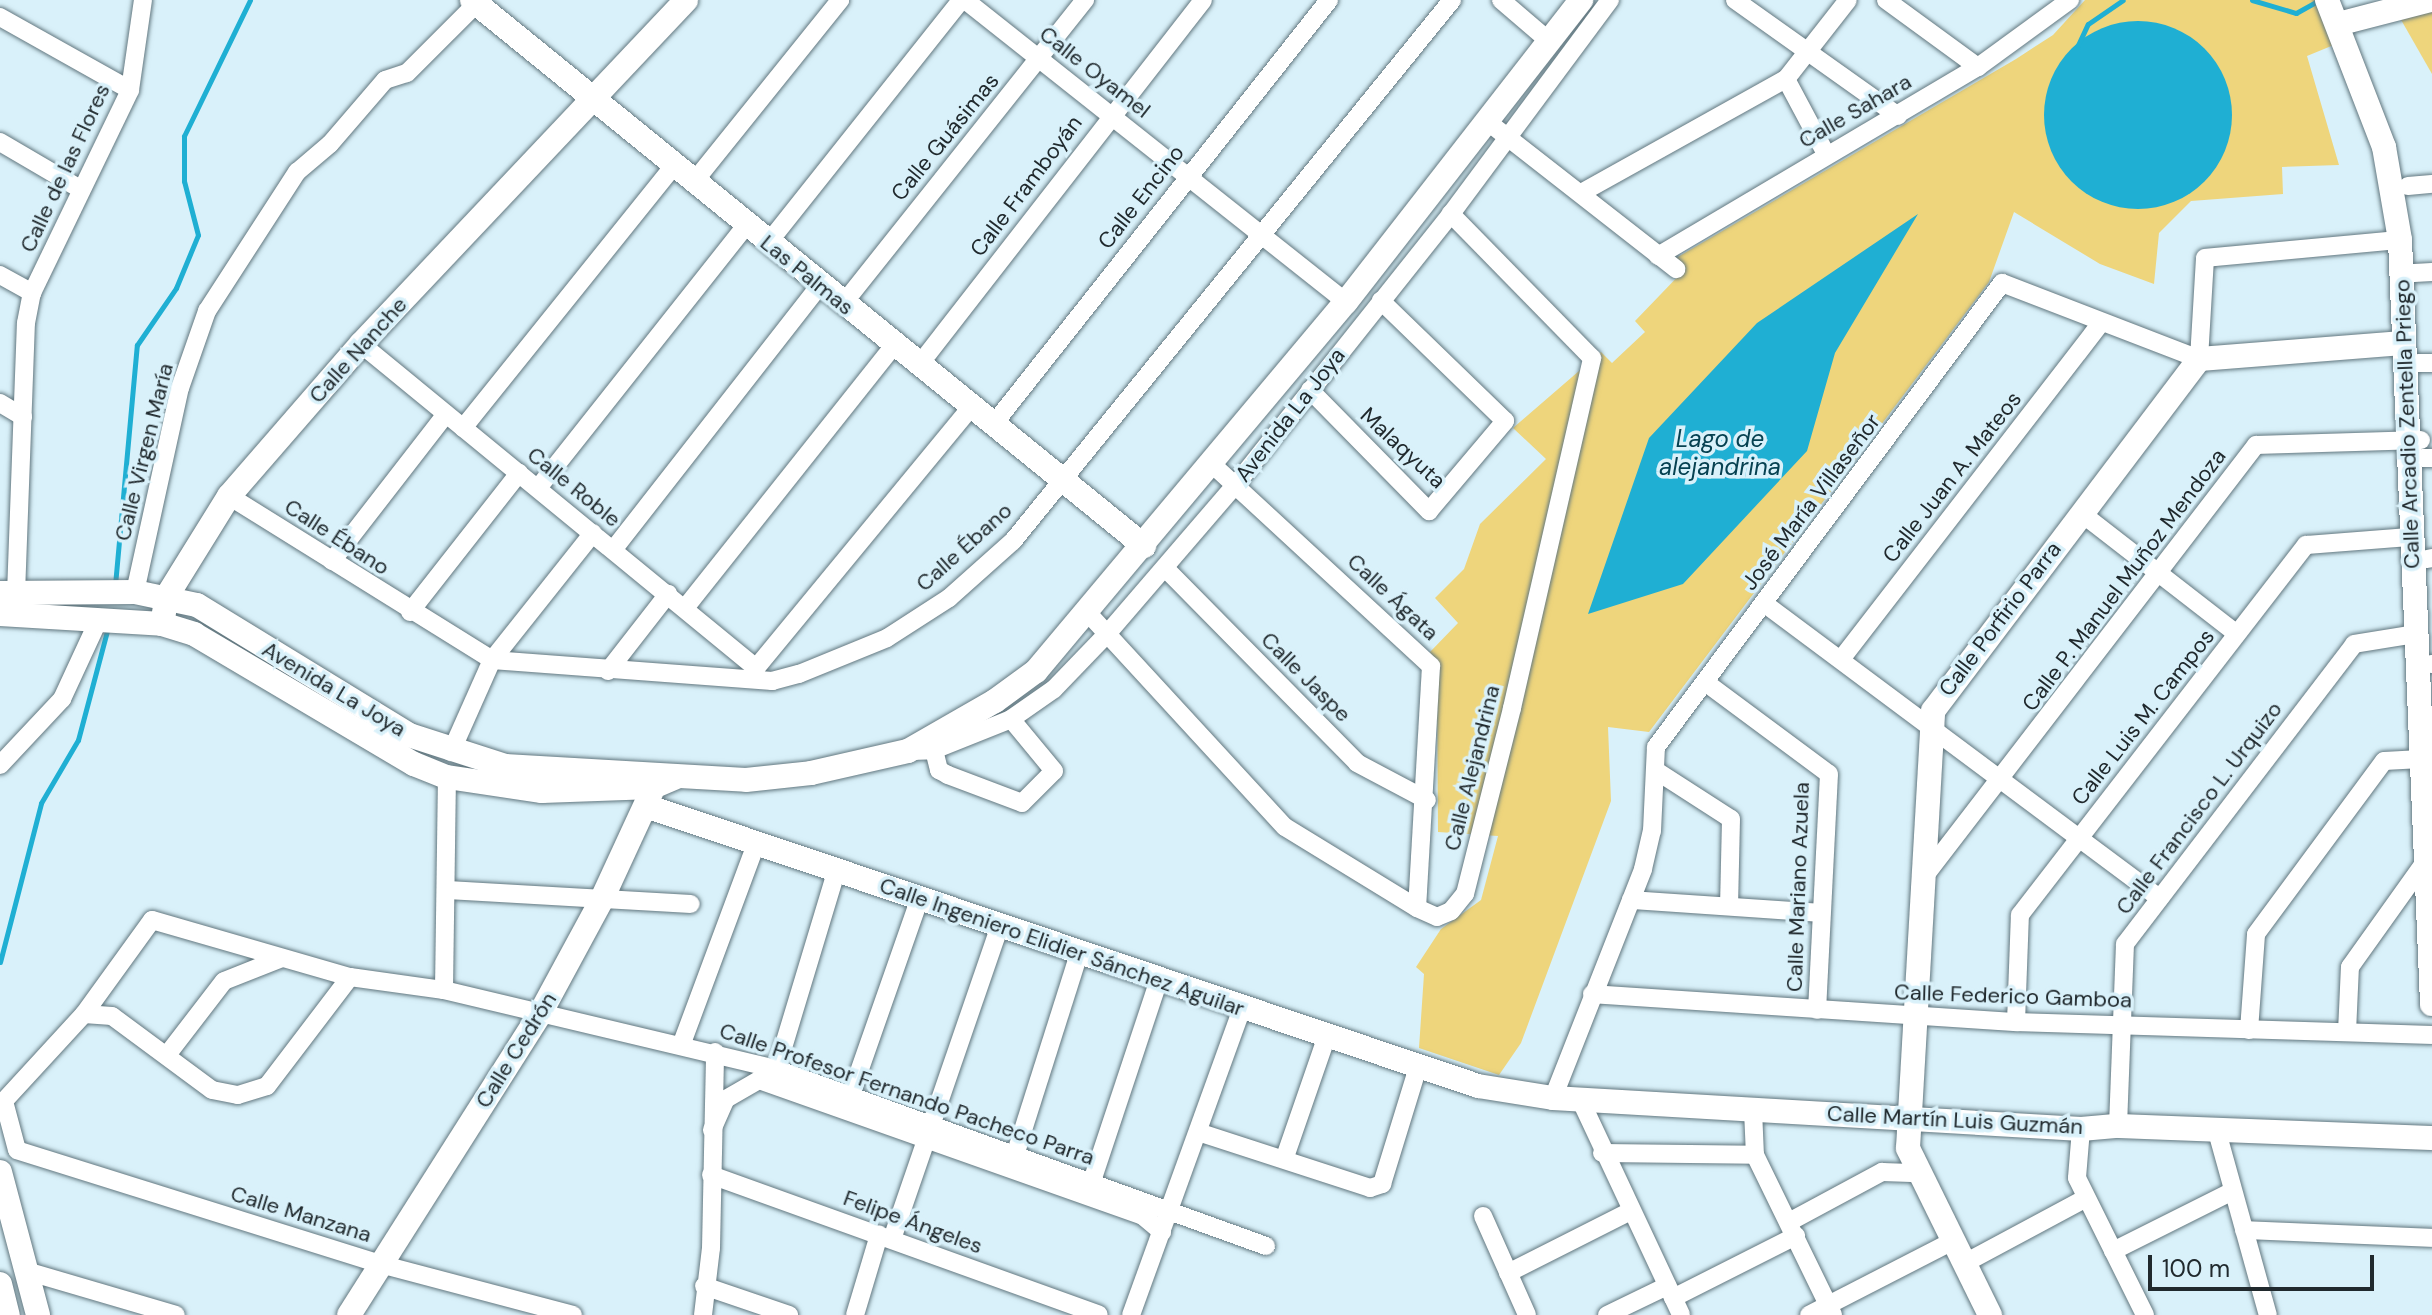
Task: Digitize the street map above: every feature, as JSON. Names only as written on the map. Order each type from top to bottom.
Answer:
[{"type":"street","name":"Calle de las Flores","points":[[8,593],[8,520],[23,417],[32,293],[130,90],[143,0]]},
{"type":"street","name":"Calle Nanche","points":[[162,624],[167,596],[229,496],[361,344],[593,102],[686,0]]},
{"type":"street","points":[[693,183],[840,0]]},
{"type":"street","points":[[768,243],[963,0]]},
{"type":"street","name":"Calle Oyamel","points":[[963,0],[1346,302]]},
{"type":"street","name":"Calle Guásimas","points":[[843,304],[1085,0]]},
{"type":"street","name":"Calle Framboyán","points":[[919,365],[1110,115],[1203,0]]},
{"type":"street","name":"Calle Encino","points":[[993,425],[1329,0]]},
{"type":"street","name":"Calle Ébano","points":[[229,496],[410,612],[492,660],[608,671],[799,674],[887,638],[949,598],[1013,541],[1452,0]]},
{"type":"street","points":[[1501,0],[1550,42]]},
{"type":"street","name":"Avenida La Joya","points":[[908,751],[995,701],[1036,671],[1213,465],[1346,302],[1581,0]]},
{"type":"street","name":"Avenida La Joya","points":[[0,614],[162,624],[194,634],[414,764],[447,777],[542,791],[746,780],[811,773],[908,751],[934,750],[1011,719],[1054,689],[1166,569],[1451,214],[1610,0]]},
{"type":"street","points":[[1735,0],[1898,116]]},
{"type":"street","points":[[1581,193],[1786,79],[1848,0]]},
{"type":"street","points":[[1886,0],[1978,67]]},
{"type":"street","points":[[2039,0],[2062,6]]},
{"type":"street","name":"Calle Arcadio Zentella Priego","points":[[2327,0],[2343,14],[2420,185],[2425,363],[2420,449],[2410,537],[2432,1004]]},
{"type":"street","points":[[2343,14],[2388,11],[2431,0]]},
{"type":"street","name":"Las Palmas","points":[[476,1],[593,102],[1144,546]]},
{"type":"street","name":"Calle Virgen María","points":[[121,592],[180,388],[207,311],[297,172],[330,144],[385,80],[407,73],[476,1]]},
{"type":"street","name":"Calle Sahara","points":[[1658,256],[1978,67],[2062,6]]},
{"type":"street","name":"Calle Arcadio Zentella Priego","points":[[2343,14],[2393,177],[2400,240],[2403,343],[2420,449],[2429,559],[2432,679]]},
{"type":"street","points":[[0,17],[130,90]]},
{"type":"street","points":[[1786,79],[1826,154]]},
{"type":"street","points":[[1488,122],[1676,269]]},
{"type":"street","points":[[0,142],[80,189]]},
{"type":"street","points":[[463,428],[673,167]]},
{"type":"street","name":"Calle Alejandrina","points":[[1417,908],[1437,917],[1451,911],[1465,894],[1592,358],[1451,214]]},
{"type":"street","points":[[538,488],[746,226]]},
{"type":"street","points":[[2199,359],[2205,258],[2400,240]]},
{"type":"street","points":[[0,275],[32,293]]},
{"type":"street","name":"José María Villaseñor","points":[[1655,770],[1656,747],[2002,283],[2100,324]]},
{"type":"street","points":[[613,550],[820,285]]},
{"type":"street","name":"Malaqyuta","points":[[1310,390],[1429,511],[1505,421],[1381,301]]},
{"type":"street","points":[[2100,324],[2199,359],[2403,343]]},
{"type":"street","name":"Calle Juan A. Mateos","points":[[1842,658],[2100,324]]},
{"type":"street","name":"Calle Roble","points":[[361,344],[685,608],[756,674]]},
{"type":"street","points":[[685,608],[894,345]]},
{"type":"street","name":"Calle Porfirio Parra","points":[[1990,1315],[1908,1148],[1927,873],[1933,730],[1940,696],[2199,359]]},
{"type":"street","points":[[0,403],[23,417]]},
{"type":"street","points":[[756,674],[971,407]]},
{"type":"street","points":[[332,561],[446,414]]},
{"type":"street","name":"Calle P. Manuel Muñoz Mendoza","points":[[1927,873],[2002,780],[2256,445],[2420,449]]},
{"type":"street","name":"Calle Ágata","points":[[1213,465],[1237,483],[1431,666],[1427,800],[1417,908]]},
{"type":"street","points":[[410,612],[519,473]]},
{"type":"street","points":[[2081,513],[2237,634]]},
{"type":"street","points":[[451,752],[492,660],[593,533]]},
{"type":"street","name":"Calle Luis M. Campos","points":[[2016,1022],[2020,915],[2306,545],[2410,537]]},
{"type":"street","name":"Calle Jaspe","points":[[1166,569],[1357,763],[1427,800]]},
{"type":"street","name":"Avenida La Joya","points":[[8,593],[121,592],[167,596],[197,605],[409,735],[451,752],[505,766],[657,786]]},
{"type":"street","points":[[608,671],[668,594]]},
{"type":"street","points":[[1765,604],[1842,658],[1933,730],[2081,837],[2159,898]]},
{"type":"street","points":[[1087,612],[1285,827],[1417,908]]},
{"type":"street","points":[[0,765],[62,699],[106,621]]},
{"type":"street","name":"Calle Francisco L. Urquizo","points":[[2118,1126],[2125,944],[2354,644],[2415,634]]},
{"type":"street","name":"Calle Mariano Azuela","points":[[1705,682],[1829,774],[1817,1010]]},
{"type":"street","points":[[934,750],[939,770],[1022,803],[1054,771],[1011,719]]},
{"type":"street","points":[[2249,1030],[2256,934],[2384,761],[2421,759]]},
{"type":"street","points":[[1553,1098],[1631,900],[1652,831],[1655,770],[1731,819],[1729,906]]},
{"type":"street","points":[[444,990],[448,890],[447,777]]},
{"type":"street","name":"Calle Ingeniero Elidier Sánchez Aguilar","points":[[657,786],[756,844],[1478,1086]]},
{"type":"street","name":"Calle Cedrón","points":[[349,1315],[541,1012],[602,899],[657,786]]},
{"type":"street","points":[[682,1043],[756,844]]},
{"type":"street","points":[[2347,1032],[2350,967],[2425,862]]},
{"type":"street","points":[[712,1130],[726,1099],[759,1080],[774,1077],[837,869]]},
{"type":"street","points":[[448,890],[691,904]]},
{"type":"street","points":[[848,1104],[920,897]]},
{"type":"street","points":[[1631,900],[1821,913]]},
{"type":"street","name":"Calle Profesor Fernando Pacheco Parra","points":[[84,1014],[152,920],[350,977],[444,990],[715,1052],[774,1077],[1089,1190],[1172,1208],[1266,1246]]},
{"type":"street","points":[[855,1315],[1000,925]]},
{"type":"street","points":[[1013,1163],[1079,953]]},
{"type":"street","points":[[167,1055],[224,981],[282,958]]},
{"type":"street","points":[[84,1014],[112,1016],[212,1090],[238,1095],[267,1086],[350,977]]},
{"type":"street","points":[[1159,979],[1089,1190],[1143,1216],[1162,1232]]},
{"type":"street","name":"Calle Federico Gamboa","points":[[1592,994],[2016,1022],[2432,1035]]},
{"type":"street","points":[[1131,1315],[1201,1133],[1242,1009]]},
{"type":"street","name":"Calle Manzana","points":[[84,1014],[4,1101],[17,1150],[380,1264],[539,1311],[573,1315]]},
{"type":"street","points":[[1285,1157],[1327,1036]]},
{"type":"street","points":[[703,1315],[704,1286],[711,1248],[715,1052]]},
{"type":"street","points":[[1201,1133],[1285,1157],[1370,1188],[1382,1184],[1419,1064]]},
{"type":"street","name":"Calle Martín Luis Guzmán","points":[[1478,1086],[1553,1098],[1908,1116],[2081,1129],[2118,1126],[2216,1128],[2432,1138]]},
{"type":"street","points":[[1580,1099],[1602,1153],[1674,1299]]},
{"type":"street","points":[[1753,1110],[1750,1141],[1755,1155],[1831,1310]]},
{"type":"street","points":[[2216,1128],[2268,1315]]},
{"type":"street","points":[[2081,1129],[2077,1178],[2113,1251],[2138,1313]]},
{"type":"street","points":[[1602,1153],[1755,1155]]},
{"type":"street","points":[[0,1172],[38,1315]]},
{"type":"street","points":[[1607,1315],[1674,1299],[1882,1172],[1919,1173]]},
{"type":"street","name":"Felipe Ángeles","points":[[711,1175],[1099,1315]]},
{"type":"street","points":[[2113,1251],[2233,1191]]},
{"type":"street","points":[[1965,1263],[2086,1198]]},
{"type":"street","points":[[1508,1273],[1631,1211]]},
{"type":"street","points":[[1483,1216],[1527,1315]]},
{"type":"street","points":[[2244,1230],[2432,1238]]},
{"type":"street","points":[[1809,1315],[1831,1310],[1953,1241]]},
{"type":"street","points":[[26,1271],[176,1315]]},
{"type":"street","points":[[0,1284],[8,1315]]},
{"type":"street","points":[[704,1286],[789,1315]]},
{"type":"shaded area","points":[[2085,0],[2320,0],[2341,42],[2307,56],[2339,165],[2282,167],[2283,194],[2191,201],[2159,233],[2154,284],[2100,264],[2014,212],[1989,282],[1649,732],[1608,727],[1611,801],[1521,1043],[1499,1075],[1419,1048],[1424,974],[1416,967],[1441,929],[1481,900],[1498,836],[1438,832],[1437,682],[1430,652],[1458,623],[1435,598],[1464,569],[1480,524],[1546,459],[1513,428],[1601,352],[1612,363],[1645,332],[1635,321],[1686,268],[1676,258],[2016,59],[2053,35]]},
{"type":"shaded area","points":[[2432,11],[2432,74],[2400,18]]},
{"type":"water","points":[[2138,21],[2174,28],[2204,49],[2225,79],[2232,115],[2225,151],[2204,181],[2174,202],[2138,209],[2102,202],[2072,181],[2051,151],[2044,115],[2051,79],[2072,49],[2102,28]]},
{"type":"water","name":"Lago de alejandrina","points":[[1918,214],[1835,353],[1807,451],[1683,584],[1588,614],[1649,438],[1757,323]]},
{"type":"waterway","points":[[115,585],[137,345],[176,288],[198,235],[184,181],[184,136],[250,0]]},
{"type":"waterway","points":[[2078,45],[2088,24],[2123,0]]},
{"type":"waterway","points":[[2252,0],[2296,13],[2319,0]]},
{"type":"waterway","points":[[0,962],[41,803],[78,740],[108,627]]}]
